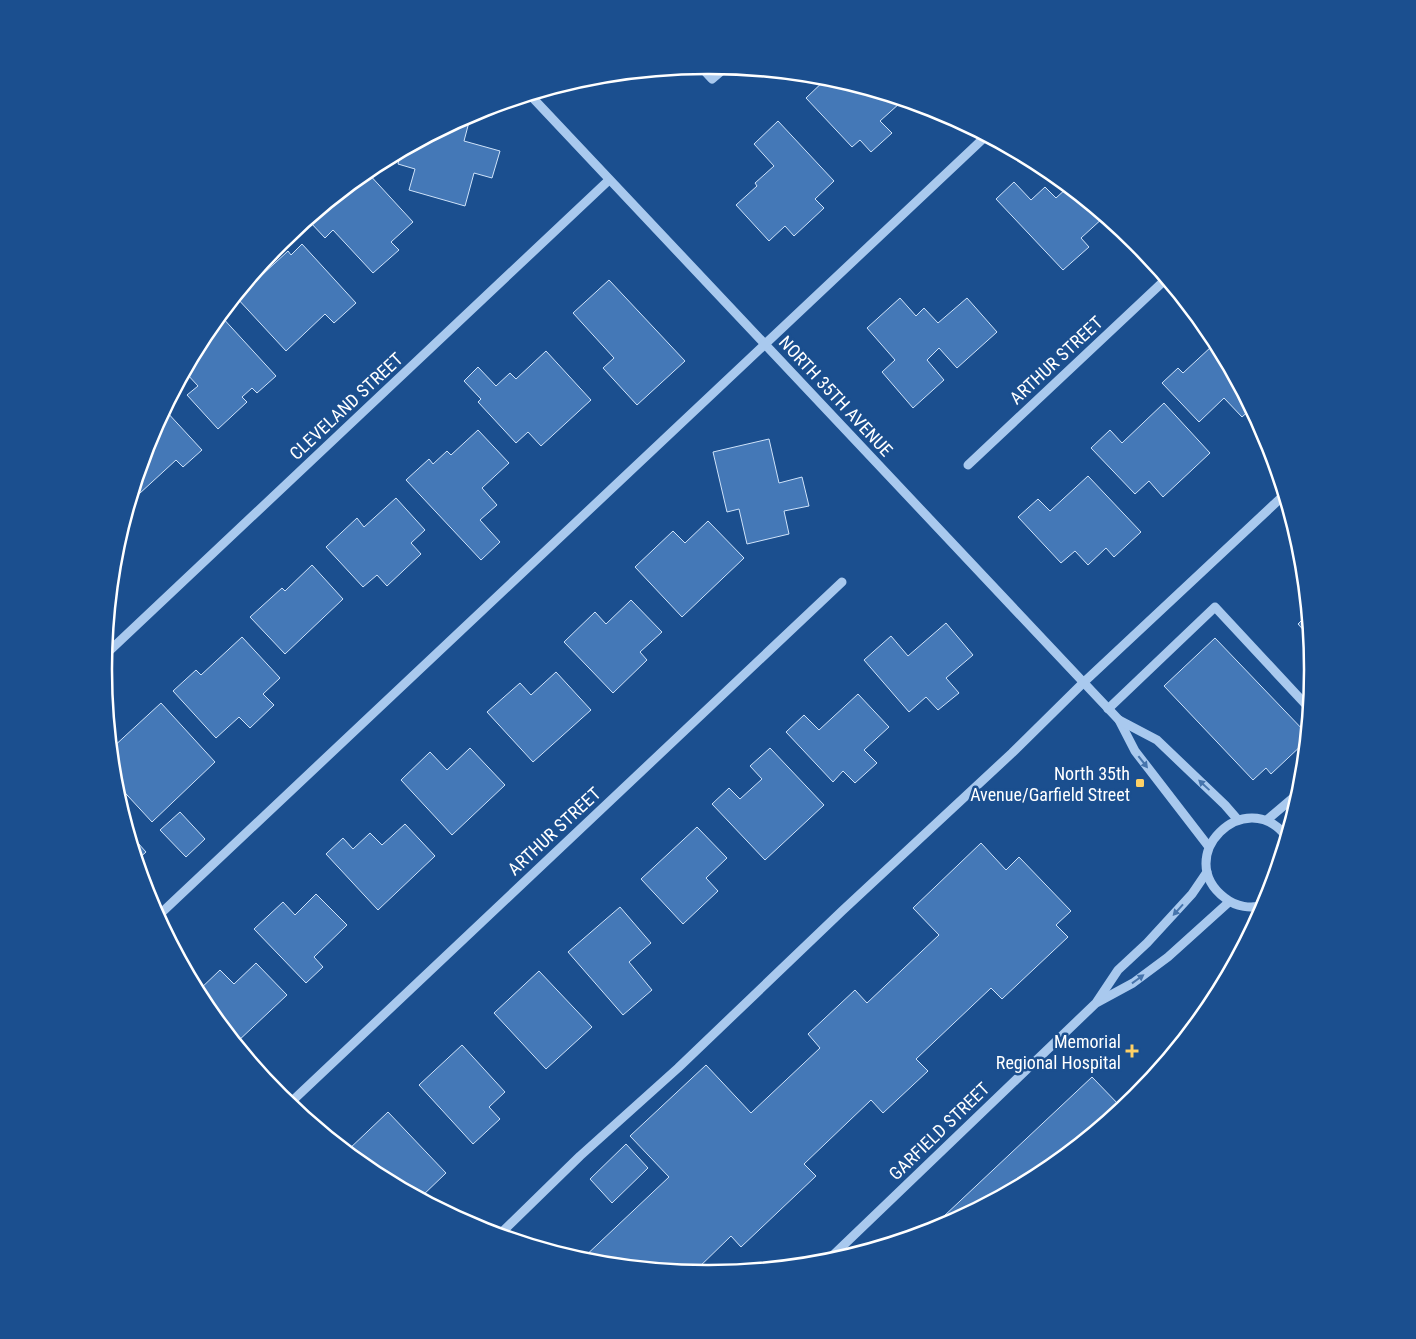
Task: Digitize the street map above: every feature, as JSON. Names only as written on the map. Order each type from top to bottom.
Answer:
[{"type":"street","points":[[707,74],[712,79],[718,74]]},
{"type":"street","name":"NORTH 35TH AVENUE","points":[[534,100],[1118,720],[1135,751],[1209,847]]},
{"type":"street","points":[[164,910],[981,141]]},
{"type":"street","name":"CLEVELAND STREET","points":[[113,647],[609,180]]},
{"type":"street","name":"ARTHUR STREET","points":[[968,465],[1161,283]]},
{"type":"street","points":[[505,1229],[580,1156],[678,1068],[1279,500]]},
{"type":"street","name":"ARTHUR STREET","points":[[295,1098],[842,582]]},
{"type":"street","points":[[1108,709],[1215,607],[1302,701]]},
{"type":"street","name":"NORTH 35TH AVENUE","points":[[1118,720],[1157,740],[1225,805],[1238,820]]},
{"type":"street","points":[[1267,820],[1288,802]]},
{"type":"street","points":[[1254,907],[1229,902],[1219,894],[1207,872],[1206,859],[1209,847],[1216,835],[1226,826],[1238,820],[1252,818],[1267,820],[1281,830]]},
{"type":"street","name":"GARFIELD STREET","points":[[838,1251],[1096,1003],[1118,970],[1148,944],[1192,894],[1207,872]]},
{"type":"street","name":"GARFIELD STREET","points":[[1096,1003],[1133,984],[1168,957],[1229,902]]},
{"type":"building","points":[[820,84],[898,105],[880,121],[892,133],[871,152],[860,140],[852,147],[806,98]]},
{"type":"building","points":[[778,121],[834,181],[815,199],[824,208],[794,236],[785,226],[769,241],[736,205],[757,186],[755,183],[774,166],[754,144]]},
{"type":"building","points":[[468,124],[464,141],[500,151],[492,178],[474,173],[465,206],[409,190],[415,169],[398,164],[399,161],[410,154]]},
{"type":"building","points":[[372,178],[413,222],[391,242],[399,250],[373,273],[333,230],[325,238],[312,224]]},
{"type":"building","points":[[1014,182],[1031,200],[1045,187],[1056,198],[1063,191],[1100,221],[1081,238],[1089,247],[1063,270],[996,199]]},
{"type":"building","points":[[302,244],[356,303],[334,323],[325,314],[286,351],[240,301],[262,275],[288,251],[291,255]]},
{"type":"building","points":[[609,280],[685,361],[637,405],[603,368],[614,358],[573,313]]},
{"type":"building","points":[[900,298],[916,316],[924,308],[938,323],[967,298],[997,332],[957,368],[939,348],[927,360],[944,380],[913,408],[882,372],[895,360],[867,328]]},
{"type":"building","points":[[225,321],[276,376],[257,393],[252,388],[242,397],[247,402],[218,429],[187,395],[198,386],[189,377]]},
{"type":"building","points":[[1209,349],[1224,372],[1246,414],[1242,417],[1224,398],[1199,422],[1162,383],[1178,368],[1183,373]]},
{"type":"building","points":[[546,351],[591,400],[541,446],[528,432],[516,443],[478,402],[481,399],[464,381],[478,367],[496,386],[510,373],[516,379]]},
{"type":"building","points":[[1164,403],[1210,453],[1163,497],[1149,481],[1135,494],[1091,448],[1110,430],[1122,443]]},
{"type":"building","points":[[170,415],[202,450],[183,467],[176,460],[139,494]]},
{"type":"building","points":[[478,430],[509,463],[482,488],[497,505],[480,520],[500,542],[481,560],[406,480],[429,459],[433,464],[447,451],[451,455]]},
{"type":"building","points":[[769,439],[779,483],[802,477],[809,506],[784,511],[789,534],[747,544],[739,509],[727,512],[713,452]]},
{"type":"building","points":[[1088,476],[1141,532],[1114,557],[1106,548],[1088,565],[1075,551],[1061,563],[1018,517],[1038,499],[1050,511]]},
{"type":"building","points":[[396,498],[425,530],[411,543],[421,554],[387,586],[377,575],[363,587],[326,547],[357,518],[364,527]]},
{"type":"building","points":[[708,521],[744,558],[682,617],[635,567],[673,531],[685,543]]},
{"type":"building","points":[[312,565],[343,599],[285,654],[250,617],[282,588],[285,591]]},
{"type":"building","points":[[631,600],[662,632],[640,652],[647,660],[613,693],[564,642],[595,612],[606,624]]},
{"type":"building","points":[[946,623],[973,655],[946,678],[959,693],[938,710],[926,697],[909,712],[864,660],[891,636],[908,656]]},
{"type":"building","points":[[242,637],[280,678],[263,694],[274,705],[250,728],[239,717],[216,738],[173,691],[196,670],[201,675]]},
{"type":"building","points":[[1215,638],[1301,727],[1299,748],[1271,774],[1266,768],[1253,780],[1164,686]]},
{"type":"building","points":[[556,672],[591,710],[533,762],[487,712],[520,683],[531,695]]},
{"type":"building","points":[[858,694],[889,727],[864,750],[877,763],[855,783],[843,771],[833,782],[786,732],[804,715],[819,730]]},
{"type":"building","points":[[161,703],[215,762],[152,822],[126,794],[117,744]]},
{"type":"building","points":[[470,748],[505,785],[452,835],[401,780],[430,752],[447,770]]},
{"type":"building","points":[[770,748],[824,805],[765,860],[712,804],[729,788],[740,799],[762,779],[750,766]]},
{"type":"building","points":[[180,812],[205,839],[186,857],[160,830]]},
{"type":"building","points":[[405,824],[435,856],[378,910],[326,854],[343,838],[353,849],[370,833],[382,845]]},
{"type":"building","points":[[697,827],[727,858],[706,878],[718,891],[683,924],[641,879]]},
{"type":"building","points":[[981,843],[1006,870],[1019,857],[1071,911],[1056,925],[1068,937],[1002,999],[991,988],[916,1059],[928,1071],[883,1113],[871,1100],[804,1164],[816,1176],[741,1247],[731,1236],[701,1265],[630,1260],[588,1253],[669,1177],[630,1136],[706,1065],[751,1113],[820,1048],[808,1034],[855,990],[867,1003],[939,935],[913,908]]},
{"type":"building","points":[[139,844],[146,852],[142,855]]},
{"type":"building","points":[[316,894],[347,925],[314,957],[323,967],[306,983],[254,929],[283,902],[295,915]]},
{"type":"building","points":[[620,907],[651,943],[629,962],[652,990],[623,1015],[568,952]]},
{"type":"building","points":[[256,963],[287,995],[241,1039],[204,985],[220,970],[234,984]]},
{"type":"building","points":[[539,971],[592,1027],[546,1069],[494,1013]]},
{"type":"building","points":[[462,1045],[505,1092],[489,1107],[500,1119],[473,1144],[419,1085]]},
{"type":"building","points":[[1092,1077],[1117,1102],[1071,1142],[1039,1165],[971,1204],[943,1217]]},
{"type":"building","points":[[388,1112],[446,1173],[425,1193],[377,1165],[352,1147]]},
{"type":"building","points":[[626,1144],[648,1168],[612,1203],[590,1179]]},
{"type":"place","name":"North 35th Avenue/Garfield Street","points":[[1140,783]]},
{"type":"place","name":"Memorial Regional Hospital","points":[[1132,1051]]}]
